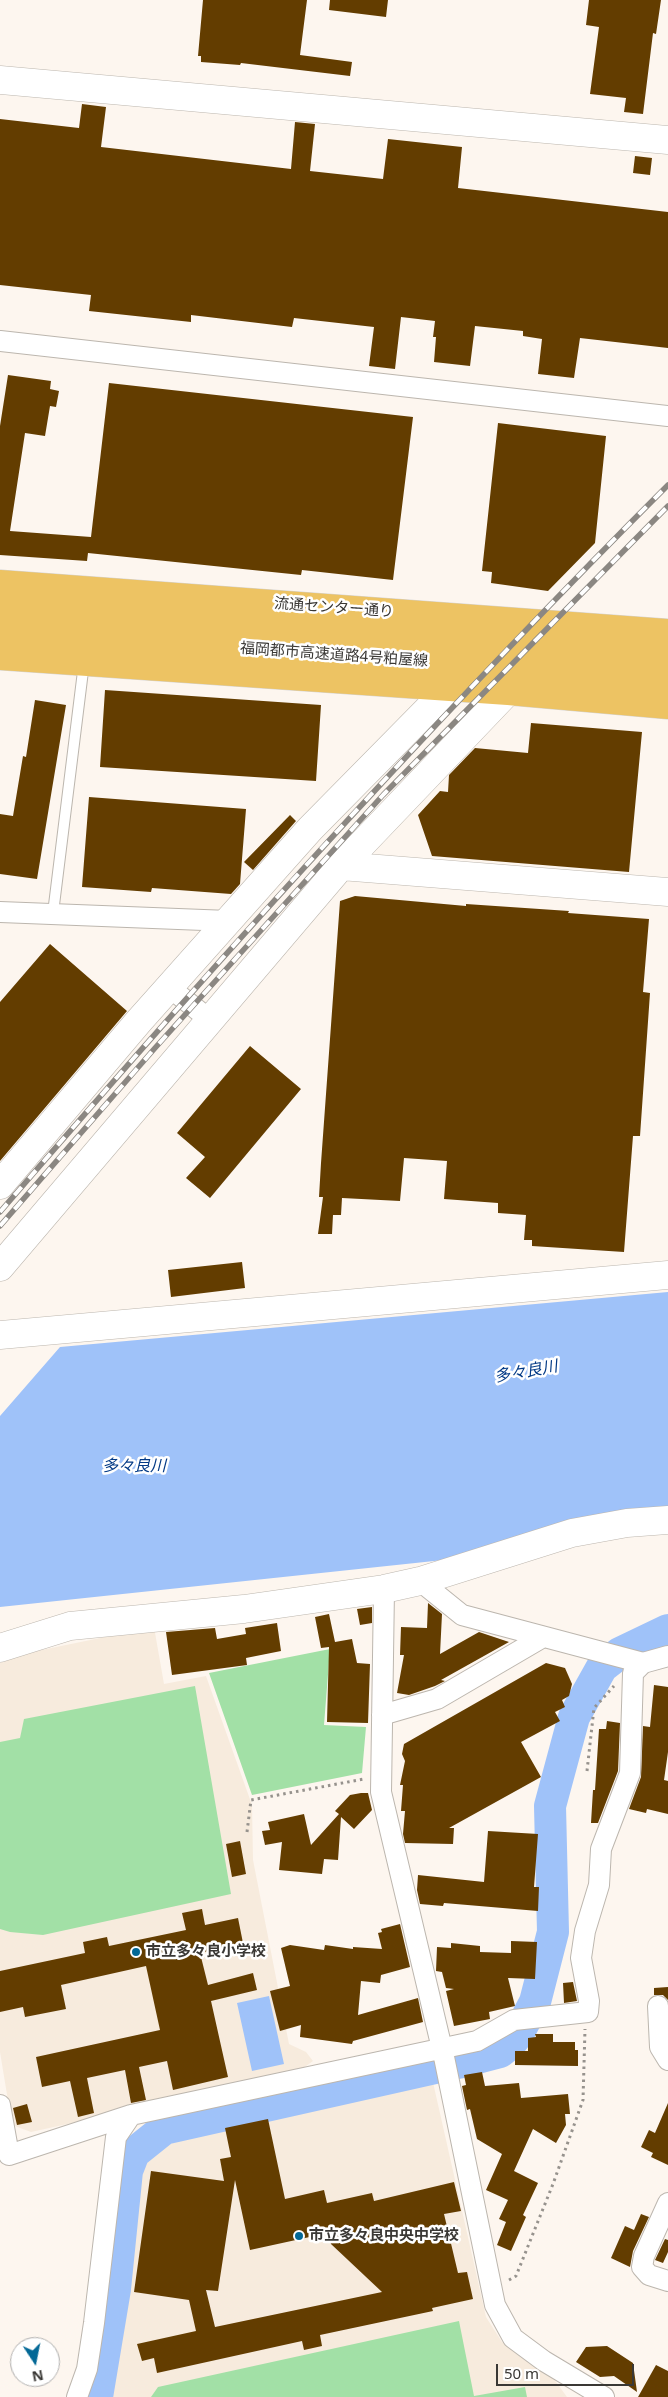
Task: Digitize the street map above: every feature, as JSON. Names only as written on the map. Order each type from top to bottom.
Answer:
[{"type":"highway","name":"流通センター通り","points":[[0,584],[668,633]]},
{"type":"highway","name":"福岡都市高速道路4号粕屋線","points":[[0,608],[419,639],[668,654]]},
{"type":"highway","name":"福岡都市高速道路4号粕屋線","points":[[0,631],[668,679]]},
{"type":"highway","points":[[0,656],[508,691],[668,705]]},
{"type":"street","points":[[0,80],[668,140]]},
{"type":"street","points":[[0,341],[668,416]]},
{"type":"street","points":[[0,1185],[169,987],[310,829],[449,688]]},
{"type":"street","points":[[0,1267],[341,866],[508,691]]},
{"type":"street","points":[[341,866],[668,892]]},
{"type":"street","points":[[0,912],[229,921]]},
{"type":"street","points":[[169,987],[210,1020]]},
{"type":"street","points":[[0,1335],[668,1275]]},
{"type":"street","points":[[0,1648],[70,1626],[244,1608],[384,1589],[420,1581],[572,1533],[627,1523],[668,1520]]},
{"type":"street","points":[[420,1581],[462,1615],[543,1637],[638,1668],[668,1656]]},
{"type":"street","points":[[384,1589],[381,1792],[445,2059],[495,2305],[513,2338],[544,2361],[604,2397]]},
{"type":"street","points":[[382,1715],[437,1699],[543,1637]]},
{"type":"street","points":[[0,2105],[9,2155],[131,2116],[445,2059],[514,2020],[588,2012],[589,2001],[581,1958],[584,1931],[599,1885],[602,1849],[630,1773],[638,1668]]},
{"type":"street","points":[[658,2006],[660,2047],[668,2060]]},
{"type":"street","points":[[77,2397],[87,2369],[94,2323],[116,2137],[131,2116]]},
{"type":"street","points":[[668,2203],[644,2256],[642,2268],[649,2275],[668,2281]]},
{"type":"lane","points":[[53,913],[84,662]]},
{"type":"path","points":[[587,1771],[594,1708],[608,1690],[638,1668]]},
{"type":"path","points":[[247,1832],[251,1800],[381,1776]]},
{"type":"path","points":[[492,2291],[516,2276],[553,2184],[583,2100],[586,2020],[588,2012]]},
{"type":"shaded area","name":"市立多々良小学校","points":[[154,1627],[164,1684],[206,1676],[252,1805],[253,1860],[289,2044],[306,2052],[313,2061],[295,2074],[31,2132],[12,2125],[0,2052],[0,1663],[22,1654]]},
{"type":"shaded area","name":"市立多々良中央中学校","points":[[432,2078],[486,2317],[502,2342],[551,2375],[567,2397],[109,2397],[142,2154],[167,2134]]},
{"type":"green space","points":[[330,1649],[324,1725],[366,1727],[362,1773],[252,1795],[209,1673]]},
{"type":"green space","points":[[195,1686],[231,1894],[43,1935],[10,1932],[0,1929],[0,1742],[20,1738],[24,1719]]},
{"type":"green space","points":[[459,2321],[474,2396],[525,2387],[527,2397],[151,2397],[158,2387]]},
{"type":"water","name":"多々良川","points":[[668,1292],[668,1509],[453,1559],[0,1607],[0,1416],[60,1347]]},
{"type":"water","points":[[269,1996],[284,2064],[252,2071],[237,2003]]},
{"type":"building","points":[[203,0],[307,0],[300,55],[352,62],[350,76],[241,63],[240,65],[201,62],[201,56],[198,56]]},
{"type":"building","points":[[330,0],[388,0],[386,17],[329,10]]},
{"type":"building","points":[[589,0],[661,0],[656,34],[653,33],[643,114],[624,112],[626,98],[590,94],[599,27],[586,25]]},
{"type":"building","points":[[82,104],[106,107],[101,147],[291,169],[295,122],[315,124],[310,171],[383,179],[388,139],[462,147],[458,188],[668,212],[668,348],[580,338],[574,378],[538,374],[542,339],[523,336],[523,331],[475,326],[470,366],[434,362],[436,337],[433,337],[435,321],[401,317],[395,369],[369,366],[374,327],[294,318],[292,327],[191,315],[191,322],[89,311],[91,295],[0,285],[0,119],[79,128]]},
{"type":"building","points":[[635,156],[652,158],[650,175],[633,173]]},
{"type":"building","points":[[8,375],[51,381],[50,389],[59,391],[56,407],[50,406],[45,436],[25,433],[10,531],[91,537],[109,383],[413,417],[393,580],[302,570],[301,575],[88,553],[87,561],[0,555],[0,426]]},
{"type":"building","points":[[498,423],[606,436],[595,543],[548,591],[491,583],[492,572],[482,571]]},
{"type":"building","points":[[105,690],[321,705],[316,781],[100,767]]},
{"type":"building","points":[[35,700],[66,705],[37,879],[0,874],[0,814],[13,816],[23,756],[26,757]]},
{"type":"building","points":[[531,723],[642,732],[629,872],[432,856],[418,815],[440,791],[448,792],[449,775],[475,748],[528,753]]},
{"type":"building","points":[[89,797],[246,809],[240,884],[231,894],[152,888],[151,892],[82,887]]},
{"type":"building","points":[[290,815],[296,821],[253,870],[244,862]]},
{"type":"building","points":[[355,896],[466,906],[466,904],[569,911],[568,913],[649,919],[643,992],[650,993],[640,1136],[633,1136],[624,1252],[532,1246],[532,1240],[524,1240],[526,1215],[498,1213],[498,1203],[444,1199],[447,1161],[404,1158],[400,1201],[342,1198],[341,1215],[333,1215],[332,1234],[318,1234],[323,1197],[319,1197],[340,901]]},
{"type":"building","points":[[50,944],[127,1011],[0,1161],[0,1002]]},
{"type":"building","points":[[250,1046],[301,1089],[210,1198],[186,1178],[205,1157],[177,1133]]},
{"type":"building","points":[[242,1262],[245,1288],[171,1297],[168,1270]]},
{"type":"building","points":[[428,1603],[442,1614],[440,1654],[479,1632],[509,1642],[441,1680],[445,1681],[435,1686],[409,1695],[397,1693],[404,1655],[400,1655],[401,1627],[427,1628]]},
{"type":"building","points":[[372,1607],[372,1623],[360,1625],[357,1609]]},
{"type":"building","points":[[329,1614],[335,1642],[352,1639],[357,1663],[370,1664],[368,1723],[327,1722],[329,1647],[321,1648],[315,1617]]},
{"type":"building","points":[[277,1623],[281,1651],[246,1658],[247,1665],[172,1675],[166,1632],[215,1628],[217,1639],[246,1634],[245,1628]]},
{"type":"building","points":[[546,1663],[565,1668],[572,1684],[569,1696],[562,1700],[565,1707],[555,1712],[560,1721],[521,1742],[541,1777],[449,1828],[454,1828],[453,1844],[405,1843],[403,1834],[405,1811],[401,1811],[403,1785],[400,1785],[405,1761],[402,1754],[404,1744]]},
{"type":"building","points":[[654,1685],[668,1687],[668,1752],[664,1780],[668,1781],[668,1814],[647,1809],[646,1813],[629,1809],[641,1777],[643,1726],[650,1727]]},
{"type":"building","points":[[607,1721],[620,1723],[618,1771],[598,1823],[591,1823],[599,1729],[606,1729]]},
{"type":"building","points":[[368,1793],[372,1810],[354,1829],[341,1817],[338,1860],[324,1859],[322,1874],[279,1870],[282,1842],[265,1845],[262,1831],[270,1830],[268,1822],[304,1814],[311,1845],[339,1814],[335,1811],[350,1795]]},
{"type":"building","points":[[488,1831],[538,1834],[534,1887],[539,1887],[538,1911],[444,1903],[443,1906],[420,1904],[417,1890],[418,1875],[484,1882]]},
{"type":"building","points":[[240,1841],[246,1874],[232,1877],[226,1844]]},
{"type":"building","points":[[202,1909],[205,1925],[238,1918],[243,1943],[200,1953],[208,1985],[253,1973],[257,1990],[211,2001],[228,2077],[173,2090],[167,2061],[139,2067],[146,2100],[131,2103],[125,2070],[87,2078],[94,2113],[78,2117],[70,2081],[42,2087],[36,2057],[160,2030],[146,1966],[61,1985],[66,2009],[25,2017],[23,2007],[0,2012],[0,1971],[85,1953],[83,1942],[107,1937],[109,1946],[186,1930],[182,1913]]},
{"type":"building","points":[[400,1924],[410,1967],[381,1975],[380,1983],[361,1981],[358,2015],[418,1998],[423,2022],[353,2041],[352,2044],[300,2037],[301,2025],[280,2031],[270,1991],[290,1986],[281,1948],[290,1945],[324,1950],[325,1945],[353,1949],[353,1947],[382,1949],[378,1933],[382,1932],[381,1929]]},
{"type":"building","points":[[511,1941],[537,1942],[535,1979],[508,1978],[515,2006],[489,2012],[490,2019],[454,2026],[446,1991],[454,1989],[446,1988],[442,1972],[436,1971],[437,1947],[451,1948],[451,1943],[480,1946],[480,1952],[511,1953]]},
{"type":"building","points":[[573,1982],[577,2001],[564,2003],[563,1983]]},
{"type":"building","points":[[668,1987],[668,2000],[663,1995],[654,1995],[654,1988]]},
{"type":"building","points":[[535,2034],[553,2034],[553,2042],[575,2042],[575,2050],[578,2050],[578,2066],[515,2065],[515,2051],[528,2051],[528,2038],[536,2037]]},
{"type":"building","points":[[482,2072],[485,2086],[519,2083],[521,2098],[568,2094],[570,2114],[565,2114],[566,2125],[556,2143],[533,2129],[514,2171],[538,2183],[523,2215],[526,2217],[511,2251],[497,2245],[506,2222],[499,2219],[508,2200],[486,2190],[502,2154],[477,2139],[470,2109],[467,2110],[462,2086],[466,2085],[464,2075]]},
{"type":"building","points":[[668,2103],[668,2165],[651,2157],[653,2153],[641,2147],[649,2130],[655,2133]]},
{"type":"building","points":[[27,2104],[32,2122],[17,2125],[13,2108]]},
{"type":"building","points":[[268,2119],[285,2199],[324,2190],[327,2203],[372,2193],[374,2201],[454,2182],[461,2211],[444,2214],[458,2273],[467,2272],[473,2299],[432,2308],[433,2311],[320,2335],[322,2346],[304,2350],[302,2341],[157,2373],[154,2358],[142,2361],[137,2344],[196,2331],[189,2300],[134,2292],[151,2171],[224,2181],[220,2159],[231,2157],[225,2128]],"holes":[[[235,2180],[250,2250],[328,2233],[331,2244],[382,2292],[215,2327],[206,2290],[218,2291]]]},
{"type":"building","points":[[641,2214],[649,2217],[633,2251],[630,2267],[611,2258],[625,2226],[634,2230]]},
{"type":"building","points":[[665,2239],[668,2240],[668,2252],[663,2263],[655,2260]]},
{"type":"building","points":[[607,2346],[633,2363],[637,2392],[614,2376],[600,2377],[576,2362],[586,2347]]},
{"type":"building","points":[[656,2365],[668,2371],[668,2397],[638,2397]]},
{"type":"waterway","points":[[97,2397],[115,2289],[127,2171],[134,2153],[164,2129],[500,2052],[518,2034],[535,2002],[553,1932],[550,1806],[574,1717],[602,1667],[620,1653],[668,1630]]},
{"type":"railway","points":[[0,1212],[162,1026],[327,842],[581,573],[668,485]]},
{"type":"railway","points":[[0,1226],[155,1048],[383,795],[668,506]]},
{"type":"place","name":"市立多々良小学校","points":[[136,1952]]},
{"type":"place","name":"市立多々良中央中学校","points":[[299,2236]]}]
